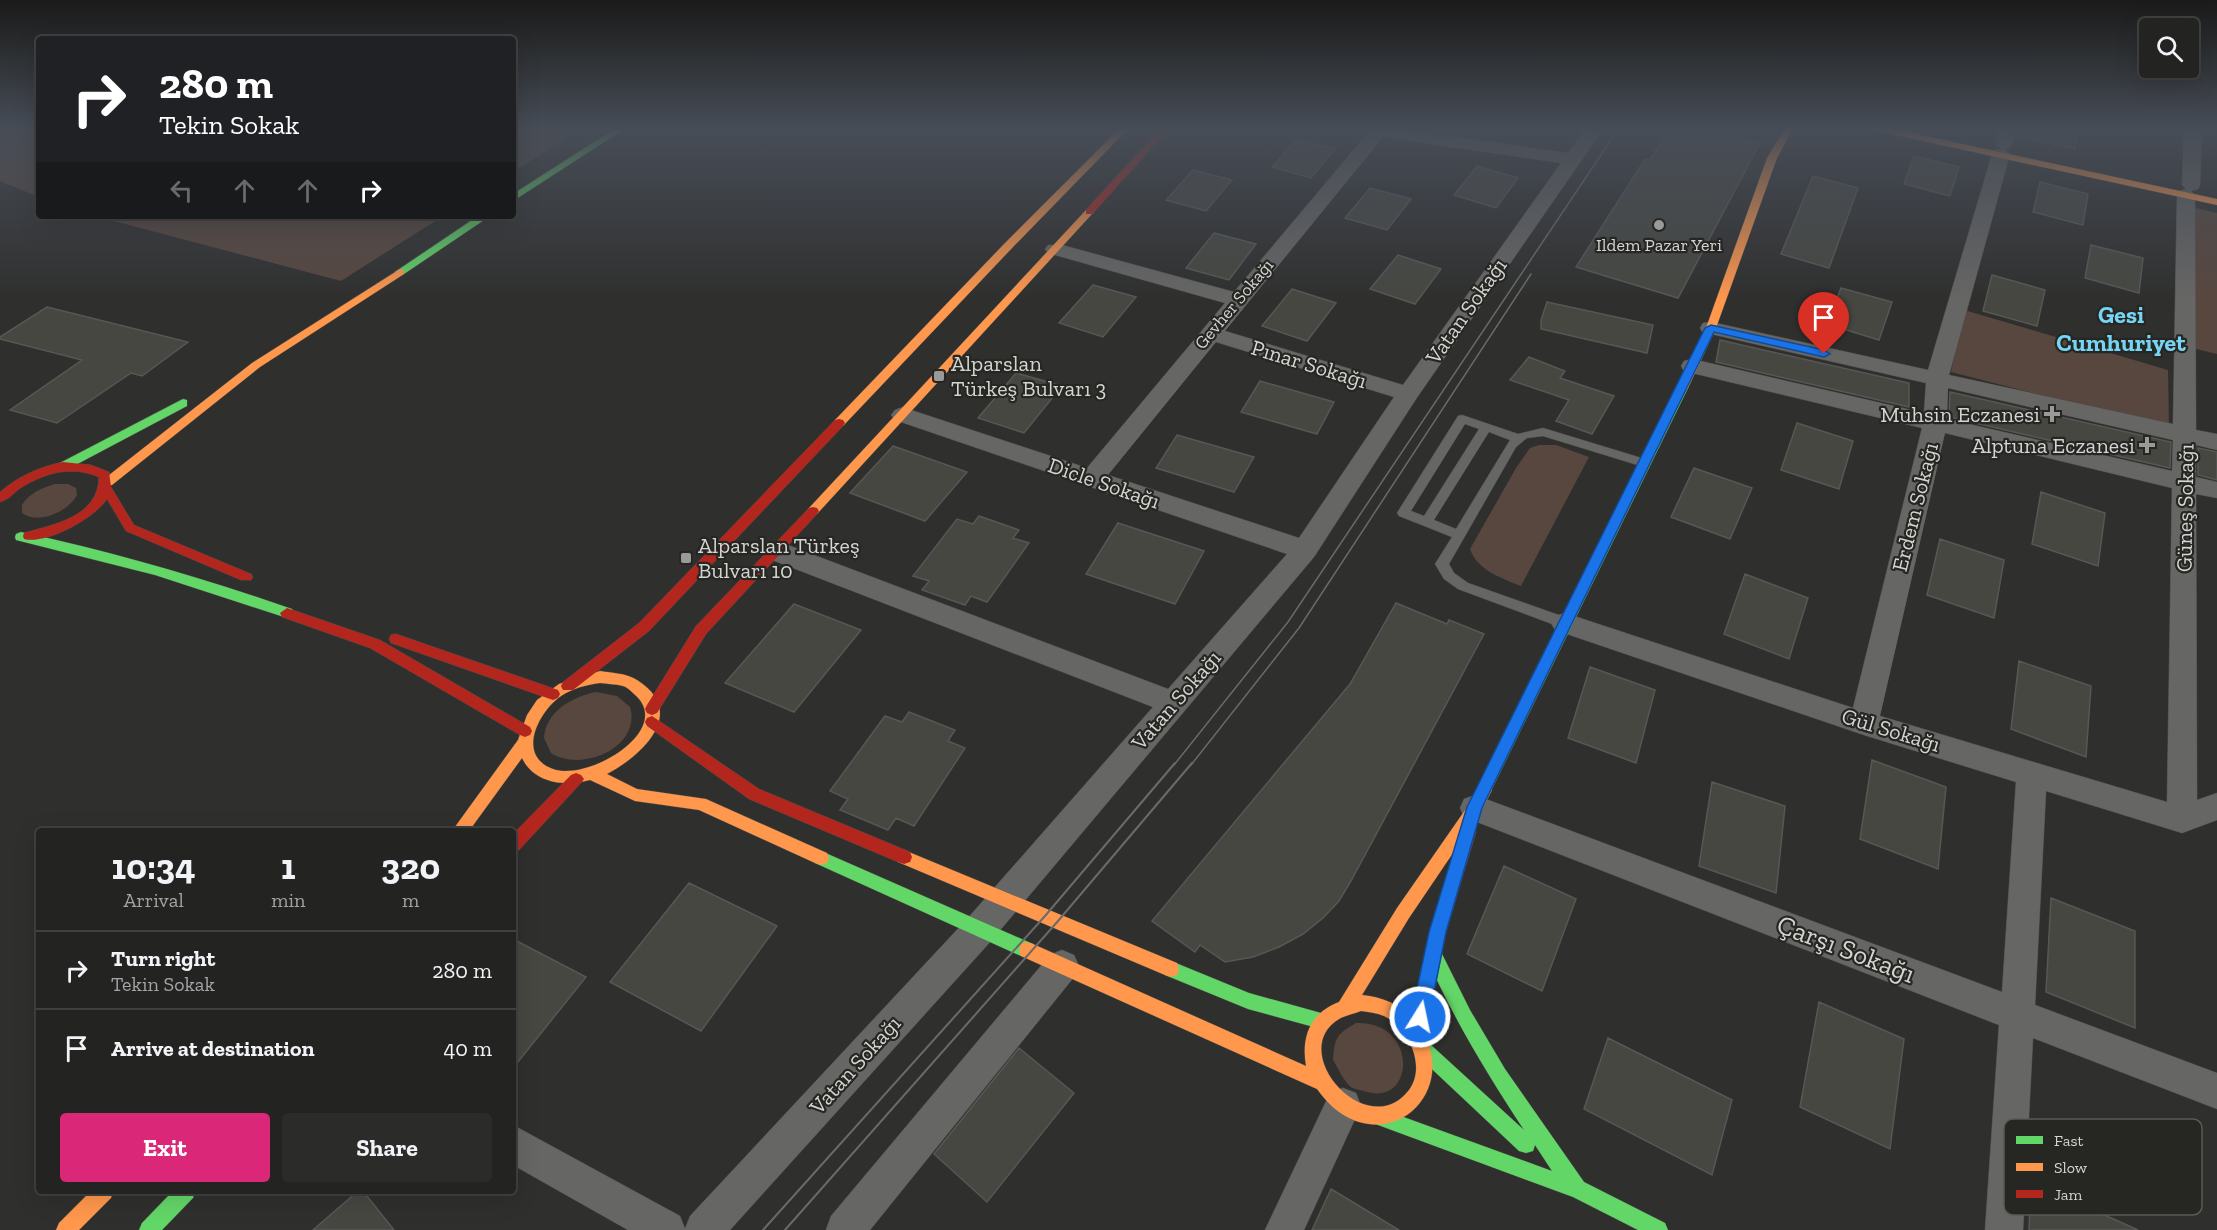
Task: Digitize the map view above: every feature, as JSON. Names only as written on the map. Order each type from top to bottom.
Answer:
[{"type":"main road","points":[[516,196],[533,185]]},
{"type":"main road","points":[[462,828],[524,737],[540,705],[645,627],[1000,253],[1068,185]]},
{"type":"main road","points":[[524,737],[526,756],[539,770],[559,778],[594,775],[610,769],[638,748],[647,735],[652,715],[701,630],[903,416],[1113,185]]},
{"type":"main road","points":[[1346,1005],[1403,913],[1475,807],[1711,328],[1762,185]]},
{"type":"main road","points":[[2171,185],[2217,202]]},
{"type":"main road","points":[[2189,190],[2217,191]]},
{"type":"main road","points":[[2,493],[32,476],[62,467],[256,365],[480,219]]},
{"type":"main road","points":[[256,365],[107,486],[93,508],[68,525],[36,535],[15,536],[92,551],[215,587],[375,644],[524,737]]},
{"type":"main road","points":[[62,467],[82,466],[98,469],[105,475],[107,486],[130,528],[259,582]]},
{"type":"main road","points":[[356,622],[553,694]]},
{"type":"main road","points":[[568,686],[600,677],[629,682],[641,688],[648,698],[652,715],[730,780],[754,794],[1248,1001],[1321,1021]]},
{"type":"main road","points":[[594,775],[636,795],[701,804],[1062,966],[1346,1101],[1576,1189],[1658,1230]]},
{"type":"main road","points":[[516,842],[576,778]]},
{"type":"main road","points":[[1417,1035],[1433,954],[1475,807]]},
{"type":"main road","points":[[1433,954],[1463,1019],[1499,1080],[1576,1189]]},
{"type":"main road","points":[[1369,1004],[1392,1011],[1417,1035],[1424,1050],[1426,1065],[1424,1081],[1417,1095],[1399,1110],[1346,1101],[1313,1066],[1311,1049],[1314,1034],[1321,1021],[1332,1011],[1346,1005],[1369,1004]]},
{"type":"main road","points":[[1424,1050],[1576,1189]]},
{"type":"main road","points":[[66,1230],[101,1194]]},
{"type":"main road","points":[[149,1230],[183,1194]]},
{"type":"street","name":"Gevher Sokağı","points":[[1091,478],[1238,300],[1325,185]]},
{"type":"street","name":"Vatan Sokağı","points":[[704,1230],[979,930],[1305,550],[1408,394],[1554,185]]},
{"type":"street","name":"Erdem Sokağı","points":[[1864,723],[1935,424],[1937,379],[1992,185]]},
{"type":"street","name":"Güneş Sokağı","points":[[2182,820],[2184,483],[2189,185]]},
{"type":"street","points":[[1055,249],[1238,300]]},
{"type":"street","points":[[1711,328],[2217,442]]},
{"type":"street","name":"Pınar Sokağı","points":[[1210,333],[1408,394]]},
{"type":"street","points":[[1692,366],[2217,490]]},
{"type":"street","name":"Dicle Sokağı","points":[[903,416],[1305,550]]},
{"type":"street","points":[[776,551],[1173,704]]},
{"type":"street","name":"Gül Sokağı","points":[[1565,623],[1864,723],[2182,820]]},
{"type":"street","points":[[2011,1119],[2032,774]]},
{"type":"street","points":[[2182,820],[2217,806]]},
{"type":"street","name":"Çarşı Sokağı","points":[[1475,807],[2217,1091]]},
{"type":"street","points":[[845,1230],[1062,966]]},
{"type":"street","points":[[1284,1230],[1346,1101]]},
{"type":"street","points":[[516,1146],[666,1230]]},
{"type":"street","points":[[2004,1230],[2005,1215]]},
{"type":"lane","points":[[1460,535],[1403,513],[1462,419],[1518,438]]},
{"type":"lane","points":[[1427,522],[1486,427]]},
{"type":"lane","points":[[1565,623],[1472,590],[1455,581],[1442,564],[1512,444],[1518,438],[1543,432],[1644,464]]},
{"type":"shaded area","points":[[11,185],[36,185],[36,196]]},
{"type":"shaded area","points":[[2188,206],[2217,213],[2217,354],[2184,346]]},
{"type":"shaded area","points":[[106,219],[438,219],[341,281]]},
{"type":"shaded area","points":[[1964,310],[2168,370],[2169,428],[1951,372]]},
{"type":"shaded area","points":[[1539,445],[1556,445],[1589,457],[1521,586],[1484,568],[1478,563],[1470,549],[1516,468],[1530,448]]},
{"type":"shaded area","points":[[55,484],[68,484],[76,488],[77,495],[67,507],[44,517],[36,518],[22,513],[22,505],[28,497]]},
{"type":"shaded area","points":[[596,692],[617,696],[630,707],[631,721],[627,734],[607,752],[593,758],[578,760],[551,753],[544,738],[546,728],[555,713],[570,702]]},
{"type":"shaded area","points":[[1356,1023],[1377,1026],[1391,1035],[1400,1048],[1403,1063],[1401,1077],[1393,1088],[1381,1093],[1352,1088],[1341,1075],[1333,1060],[1336,1041],[1340,1034]]},
{"type":"building","points":[[1179,185],[1227,185],[1206,211],[1166,200]]},
{"type":"building","points":[[1462,185],[1513,185],[1496,208],[1454,195]]},
{"type":"building","name":"Ildem Pazar Yeri","points":[[1628,185],[1738,185],[1678,298],[1576,267]]},
{"type":"building","points":[[1809,185],[1848,185],[1858,188],[1829,268],[1781,254]]},
{"type":"building","points":[[1909,185],[1953,185],[1950,196]]},
{"type":"building","points":[[2039,185],[2054,185],[2088,194],[2083,225],[2033,212]]},
{"type":"building","points":[[1370,188],[1411,199],[1387,230],[1345,218]]},
{"type":"building","points":[[1214,233],[1256,244],[1229,280],[1186,268]]},
{"type":"building","points":[[2091,245],[2143,258],[2139,293],[2085,278]]},
{"type":"building","points":[[1398,255],[1441,269],[1415,304],[1370,289]]},
{"type":"building","points":[[1992,275],[2045,290],[2037,326],[1983,311]]},
{"type":"building","points":[[1093,285],[1136,297],[1103,337],[1059,323]]},
{"type":"building","points":[[1841,288],[1892,302],[1879,340],[1827,324]]},
{"type":"building","points":[[1292,289],[1336,303],[1307,341],[1262,326]]},
{"type":"building","points":[[1547,302],[1653,325],[1647,353],[1541,329],[1541,320]]},
{"type":"building","points":[[47,307],[188,342],[142,376],[131,373],[57,423],[10,410],[82,360],[0,339]]},
{"type":"building","points":[[1720,340],[1909,383],[1909,407],[1716,362]]},
{"type":"building","points":[[1529,357],[1565,371],[1560,378],[1614,396],[1592,434],[1556,421],[1569,400],[1510,380]]},
{"type":"building","points":[[1016,373],[1062,386],[1024,433],[978,418]]},
{"type":"building","points":[[1260,381],[1334,402],[1317,434],[1241,412]]},
{"type":"building","points":[[1950,392],[2171,442],[2170,468],[1949,417]]},
{"type":"building","points":[[1797,423],[1853,441],[1839,489],[1781,470]]},
{"type":"building","points":[[1177,435],[1254,457],[1234,492],[1156,468]]},
{"type":"building","points":[[893,446],[967,472],[925,521],[850,493]]},
{"type":"building","points":[[2198,448],[2217,452],[2217,480],[2198,475]]},
{"type":"building","points":[[1694,468],[1752,488],[1730,539],[1671,517]]},
{"type":"building","points":[[2041,492],[2105,513],[2098,566],[2032,544]]},
{"type":"building","points":[[979,516],[1019,530],[1013,538],[1029,543],[987,602],[971,596],[965,605],[922,590],[929,581],[913,576],[957,519],[973,524]]},
{"type":"building","points":[[1118,523],[1204,551],[1175,604],[1086,574]]},
{"type":"building","points":[[1940,539],[2004,560],[1994,618],[1927,595]]},
{"type":"building","points":[[1745,574],[1808,598],[1789,659],[1724,634]]},
{"type":"building","points":[[1396,603],[1447,624],[1449,620],[1484,634],[1351,881],[1339,901],[1323,918],[1303,934],[1279,947],[1253,957],[1225,962],[1200,945],[1195,952],[1152,921],[1350,684]]},
{"type":"building","points":[[794,604],[861,630],[794,712],[725,683]]},
{"type":"building","points":[[2019,661],[2091,686],[2086,757],[2011,729]]},
{"type":"building","points":[[1590,667],[1655,690],[1636,763],[1568,738]]},
{"type":"building","points":[[909,712],[955,730],[948,741],[965,748],[914,826],[896,818],[888,830],[840,810],[848,799],[830,791],[885,716],[902,722]]},
{"type":"building","points":[[1872,760],[1946,787],[1938,869],[1860,839]]},
{"type":"building","points":[[1712,782],[1785,806],[1776,893],[1699,866]]},
{"type":"building","points":[[1504,866],[1576,899],[1542,991],[1467,954]]},
{"type":"building","points":[[689,883],[777,926],[701,1031],[610,982]]},
{"type":"building","points":[[2051,898],[2135,931],[2135,1028],[2046,992]]},
{"type":"building","points":[[516,941],[586,977],[516,1064]]},
{"type":"building","points":[[1819,1002],[1904,1039],[1890,1149],[1800,1107]]},
{"type":"building","points":[[1608,1038],[1732,1100],[1712,1175],[1584,1109]]},
{"type":"building","points":[[1019,1048],[1074,1093],[987,1202],[934,1154]]},
{"type":"building","points":[[1331,1189],[1399,1230],[1312,1230]]},
{"type":"building","points":[[355,1194],[365,1194],[394,1230],[313,1230]]},
{"type":"building","points":[[2030,1215],[2105,1215],[2138,1230],[2029,1230]]},
{"type":"tram line","points":[[1174,765],[1288,622],[1581,185]]},
{"type":"tram line","points":[[1191,765],[1299,628],[1531,274]]},
{"type":"tram line","points":[[763,1230],[1045,916],[1175,763]]},
{"type":"tram line","points":[[785,1230],[1058,921],[1192,763]]},
{"type":"traffic: fast","points":[[516,196],[533,185]]},
{"type":"traffic: fast","points":[[400,272],[480,219]]},
{"type":"traffic: fast","points":[[1484,790],[1682,388]]},
{"type":"traffic: fast","points":[[62,467],[183,403]]},
{"type":"traffic: fast","points":[[21,537],[156,570],[287,613]]},
{"type":"traffic: fast","points":[[821,858],[1027,950]]},
{"type":"traffic: fast","points":[[1433,954],[1464,1016],[1499,1075],[1577,1189]]},
{"type":"traffic: fast","points":[[1171,969],[1248,1001],[1321,1021]]},
{"type":"traffic: fast","points":[[1424,1050],[1526,1144]]},
{"type":"traffic: fast","points":[[1376,1116],[1577,1189],[1658,1230]]},
{"type":"traffic: fast","points":[[149,1230],[183,1194]]},
{"type":"traffic: slow","points":[[839,423],[1068,185]]},
{"type":"traffic: slow","points":[[1682,388],[1711,328],[1762,185]]},
{"type":"traffic: slow","points":[[2141,185],[2217,202]]},
{"type":"traffic: slow","points":[[813,511],[1089,212]]},
{"type":"traffic: slow","points":[[108,482],[256,365],[400,272]]},
{"type":"traffic: slow","points":[[600,677],[631,683],[648,697],[653,713],[649,730],[637,746],[620,760],[600,771],[578,777],[557,777],[542,772],[532,763],[526,752],[525,740],[534,715],[542,704],[558,691],[575,683],[600,677]]},
{"type":"traffic: slow","points":[[462,828],[523,744]]},
{"type":"traffic: slow","points":[[594,775],[635,795],[701,804],[821,858]]},
{"type":"traffic: slow","points":[[1346,1005],[1403,913],[1475,808],[1484,790]]},
{"type":"traffic: slow","points":[[904,857],[1171,969]]},
{"type":"traffic: slow","points":[[1027,950],[1319,1081]]},
{"type":"traffic: slow","points":[[1361,1003],[1385,1008],[1401,1018],[1416,1035],[1424,1056],[1424,1079],[1418,1093],[1409,1103],[1392,1112],[1372,1115],[1353,1110],[1336,1099],[1323,1083],[1315,1065],[1312,1046],[1317,1029],[1331,1014],[1361,1003]]},
{"type":"traffic: slow","points":[[66,1230],[101,1194]]},
{"type":"traffic: jam","points":[[1089,212],[1113,185]]},
{"type":"traffic: jam","points":[[568,686],[644,627],[839,423]]},
{"type":"traffic: jam","points":[[0,498],[36,474],[63,466],[77,466],[105,475],[105,489],[92,510],[68,524],[29,536]]},
{"type":"traffic: jam","points":[[107,490],[130,528],[246,577]]},
{"type":"traffic: jam","points":[[652,709],[701,630],[813,511]]},
{"type":"traffic: jam","points":[[287,613],[375,644],[525,731]]},
{"type":"traffic: jam","points":[[396,639],[553,694]]},
{"type":"traffic: jam","points":[[652,722],[754,794],[904,857]]},
{"type":"traffic: jam","points":[[516,842],[576,779]]},
{"type":"traffic: jam","points":[[1417,1035],[1438,932],[1468,832]]},
{"type":"place","name":"Ildem Pazar Yeri","points":[[1659,225]]},
{"type":"place","name":"Alparslan Türkeş Bulvarı 3","points":[[939,376]]},
{"type":"place","name":"Muhsin Eczanesi","points":[[2052,414]]},
{"type":"place","name":"Alptuna Eczanesi","points":[[2147,445]]},
{"type":"place","name":"Alparslan Türkeş Bulvarı 10","points":[[686,558]]},
{"type":"district","name":"Gesi Cumhuriyet","points":[[2121,328]]},
{"type":"route","points":[[1420,1017],[1438,932],[1475,807],[1711,328],[1824,354]]}]
